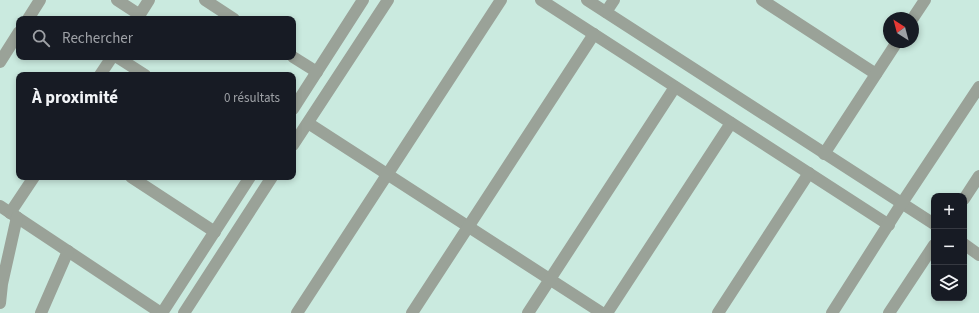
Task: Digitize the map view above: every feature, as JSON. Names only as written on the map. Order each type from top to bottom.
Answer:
[{"type":"street","points":[[30,16],[40,0]]},
{"type":"street","points":[[117,0],[137,16]]},
{"type":"street","points":[[139,16],[149,0]]},
{"type":"street","points":[[205,0],[229,16]]},
{"type":"street","points":[[296,104],[363,0]]},
{"type":"street","points":[[296,141],[388,0]]},
{"type":"street","points":[[297,313],[502,0]]},
{"type":"street","points":[[541,0],[888,225]]},
{"type":"street","points":[[587,0],[931,222]]},
{"type":"street","points":[[606,12],[614,0]]},
{"type":"street","points":[[762,0],[876,74]]},
{"type":"street","points":[[917,12],[925,0]]},
{"type":"street","points":[[412,313],[594,34]]},
{"type":"street","points":[[0,62],[16,37]]},
{"type":"street","points":[[824,154],[893,48]]},
{"type":"street","points":[[296,59],[317,72]]},
{"type":"street","points":[[102,72],[110,60]]},
{"type":"street","points":[[122,60],[140,72]]},
{"type":"street","points":[[528,313],[675,87]]},
{"type":"street","points":[[832,313],[979,87]]},
{"type":"street","points":[[308,123],[602,313]]},
{"type":"street","points":[[607,313],[731,123]]},
{"type":"street","points":[[718,313],[809,173]]},
{"type":"street","points":[[967,194],[979,176]]},
{"type":"street","points":[[0,303],[14,215],[32,180]]},
{"type":"street","points":[[136,180],[215,232]]},
{"type":"street","points":[[0,206],[162,313],[248,180]]},
{"type":"street","points":[[184,313],[270,180]]},
{"type":"street","points":[[967,246],[979,255]]},
{"type":"street","points":[[889,313],[931,250]]},
{"type":"street","points":[[41,313],[68,251]]}]
